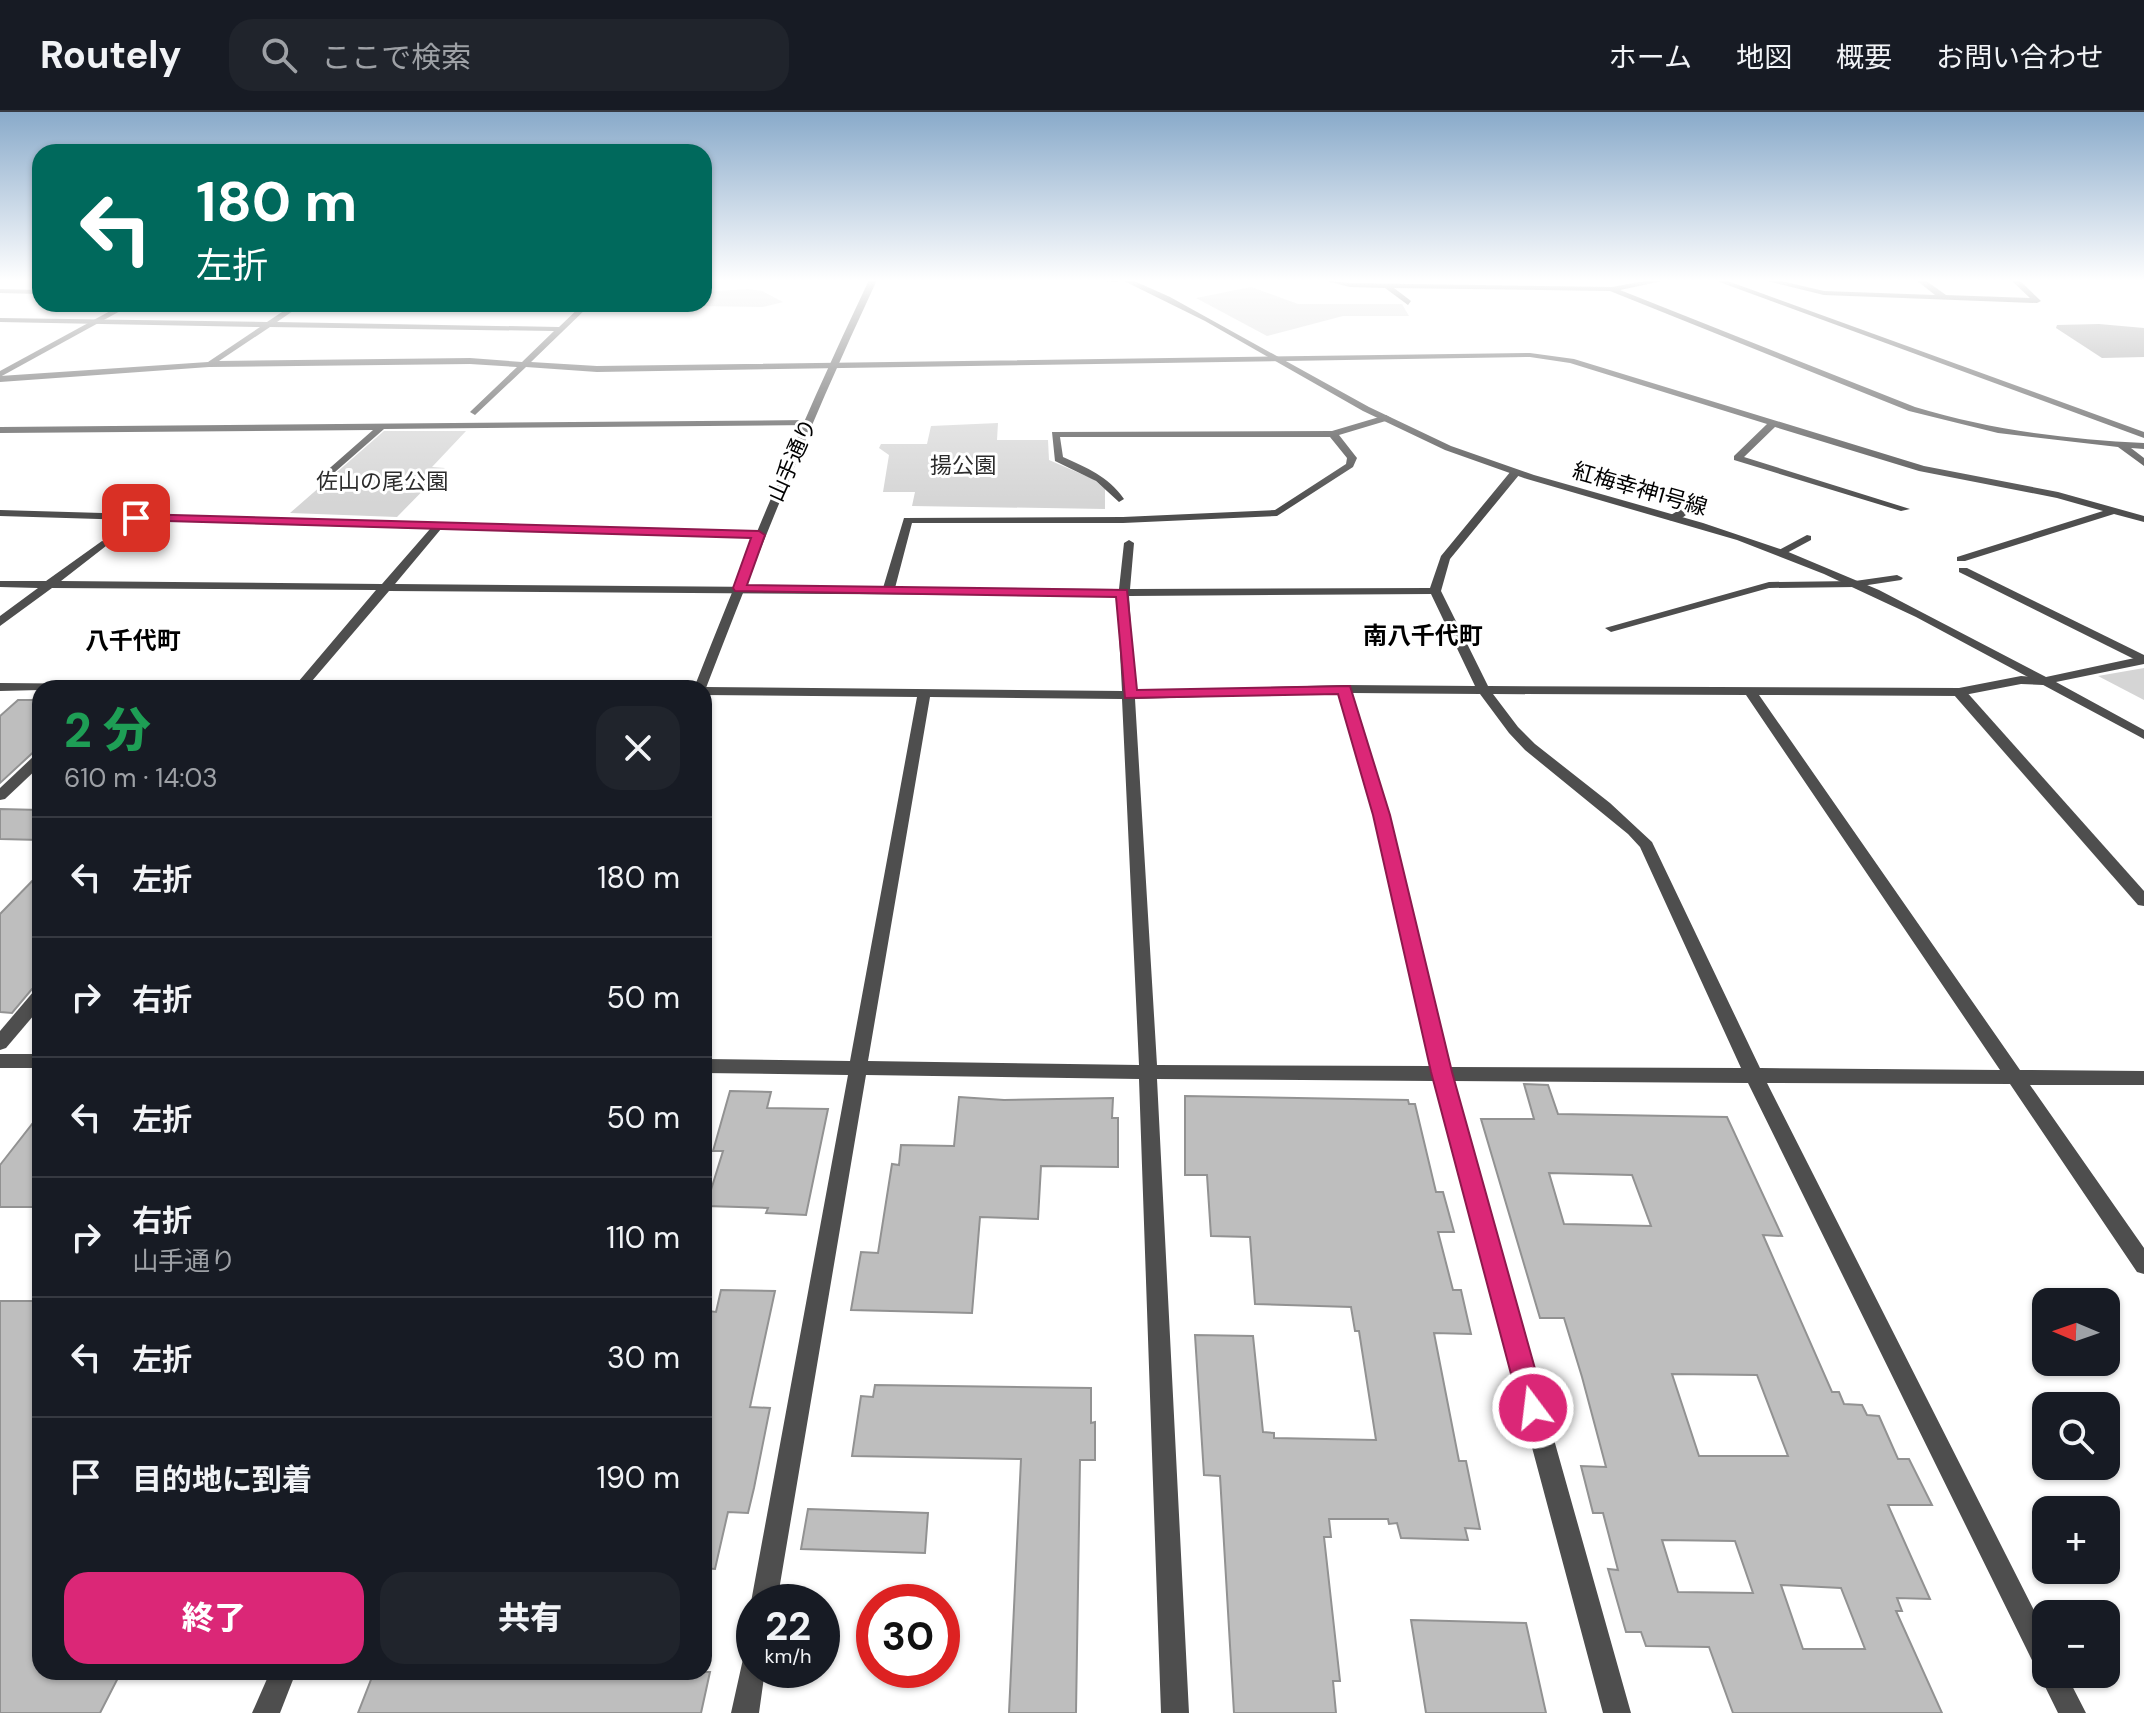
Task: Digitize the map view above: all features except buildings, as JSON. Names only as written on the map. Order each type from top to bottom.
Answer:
[{"type":"street","points":[[0,376],[38,355]]},
{"type":"street","points":[[209,364],[223,355]]},
{"type":"street","points":[[475,412],[535,355]]},
{"type":"street","name":"山手通り","points":[[706,680],[759,535],[837,355]]},
{"type":"street","name":"紅梅幸神1号線","points":[[1274,355],[1386,418],[1446,447],[1515,473],[1781,552],[1855,584],[2144,735]]},
{"type":"street","points":[[0,376],[209,364],[415,361],[597,369],[1530,355],[1571,361],[1922,469],[2117,510],[2144,519]]},
{"type":"street","points":[[1776,355],[1955,423],[2011,435],[2144,446]]},
{"type":"street","points":[[1923,355],[2144,435]]},
{"type":"street","points":[[1119,499],[1110,484],[1094,473],[1058,459],[1055,434],[1333,434],[1386,418]]},
{"type":"street","points":[[0,430],[808,423]]},
{"type":"street","points":[[1773,423],[1737,458],[1905,509]]},
{"type":"street","points":[[327,476],[381,427]]},
{"type":"street","points":[[888,591],[908,520],[1123,520],[1277,513],[1350,465],[1352,458],[1333,434]]},
{"type":"street","points":[[2121,445],[2144,463]]},
{"type":"street","points":[[1515,473],[1445,558],[1435,591],[1481,690],[1530,747],[1622,817],[1647,845],[1754,1076],[2032,1634]]},
{"type":"street","points":[[1673,518],[1685,511],[1692,500]]},
{"type":"street","points":[[2117,510],[1962,564],[2144,660]]},
{"type":"street","points":[[0,513],[759,535]]},
{"type":"street","points":[[306,680],[438,526]]},
{"type":"street","points":[[1781,552],[1807,538]]},
{"type":"street","points":[[1129,543],[1127,583],[1123,593],[1148,1072],[1175,1713]]},
{"type":"street","points":[[0,622],[102,544]]},
{"type":"street","points":[[1611,628],[1769,585],[1855,584],[1897,578]]},
{"type":"street","points":[[0,584],[1123,593],[1435,591]]},
{"type":"street","points":[[712,690],[1130,695],[1344,689],[1959,692],[2021,680],[2043,681],[2144,660]]},
{"type":"street","points":[[1641,678],[1648,691]]},
{"type":"street","points":[[0,687],[32,687]]},
{"type":"street","points":[[1344,689],[1381,815],[1441,1072],[1617,1713]]},
{"type":"street","points":[[1959,692],[2144,901]]},
{"type":"street","points":[[1751,693],[2144,1265]]},
{"type":"street","points":[[767,1584],[924,694]]},
{"type":"street","points":[[0,796],[32,766]]},
{"type":"street","points":[[0,1043],[32,1005]]},
{"type":"street","points":[[0,1061],[32,1061]]},
{"type":"street","points":[[712,1066],[2144,1078]]},
{"type":"street","points":[[266,1713],[280,1680]]},
{"type":"street","points":[[745,1713],[749,1688]]},
{"type":"street","points":[[2059,1688],[2072,1713]]},
{"type":"green space","name":"揚公園","points":[[998,423],[997,440],[1048,440],[1049,460],[1093,479],[1105,489],[1105,509],[912,506],[915,492],[883,492],[889,455],[879,448],[881,444],[927,444],[931,426]]},
{"type":"green space","name":"佐山の尾公園","points":[[384,431],[466,431],[432,467],[445,468],[397,517],[290,513]]},
{"type":"green space","points":[[2144,668],[2144,700],[2098,676]]},
{"type":"shaded area","points":[[2097,355],[2144,355],[2144,357],[2102,358]]},
{"type":"district","name":"南八千代町","points":[[1423,635]]},
{"type":"district","name":"八千代町","points":[[133,640]]},
{"type":"route","points":[[136,518],[759,535],[740,588],[1123,593],[1130,695],[1344,689],[1381,815],[1441,1072],[1533,1408]]}]
